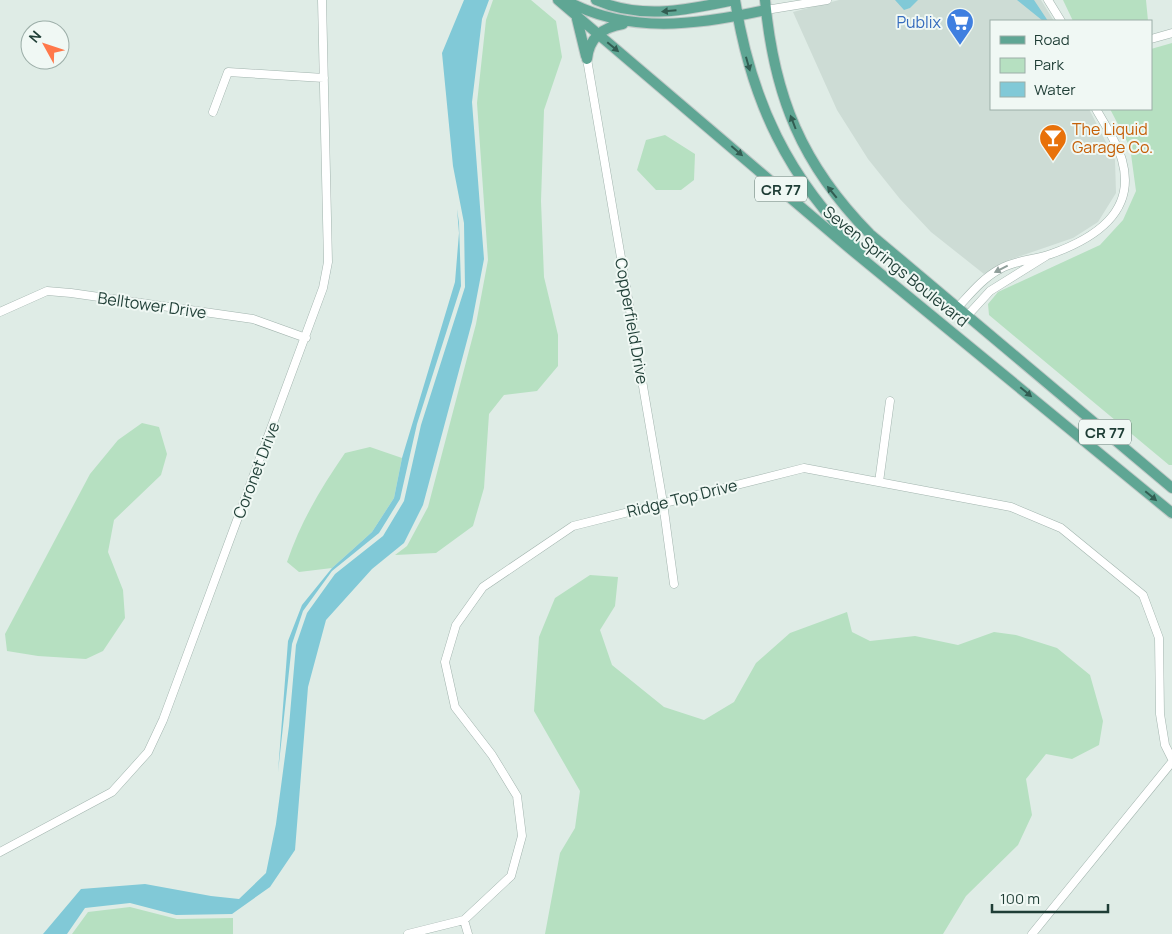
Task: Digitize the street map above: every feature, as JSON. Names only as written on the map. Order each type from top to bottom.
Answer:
[{"type":"main road","name":"Seven Springs Boulevard","points":[[558,0],[705,123],[848,247],[1172,513]]},
{"type":"main road","points":[[565,0],[599,15],[630,23]]},
{"type":"main road","points":[[596,0],[632,10],[658,12],[699,8],[735,0],[745,54],[767,119],[782,149],[806,188],[829,216],[866,254],[989,361]]},
{"type":"main road","name":"Seven Springs Boulevard","points":[[765,5],[772,52],[782,91],[807,154],[822,179],[850,213],[870,234],[1172,488]]},
{"type":"main road","points":[[587,60],[589,47],[598,35],[609,27],[630,23],[679,24],[738,16],[765,5]]},
{"type":"main road","points":[[576,16],[587,60]]},
{"type":"street","name":"Coronet Drive","points":[[0,852],[112,792],[148,752],[163,720],[323,288],[328,262],[322,0]]},
{"type":"street","points":[[765,5],[827,0]]},
{"type":"street","points":[[1048,0],[1060,20]]},
{"type":"street","points":[[1152,39],[1172,33]]},
{"type":"street","name":"Copperfield Drive","points":[[587,60],[663,503],[674,584]]},
{"type":"street","points":[[213,112],[228,72],[324,78]]},
{"type":"street","points":[[968,315],[990,291],[1048,255],[1091,237],[1114,216],[1124,188],[1122,160],[1097,110]]},
{"type":"street","points":[[958,307],[980,283],[999,269],[1030,258],[1048,255]]},
{"type":"street","name":"Belltower Drive","points":[[0,312],[47,291],[72,293],[253,319],[306,338]]},
{"type":"street","points":[[879,482],[890,401]]},
{"type":"street","name":"Ridge Top Drive","points":[[408,934],[464,920],[511,876],[522,836],[517,796],[492,755],[455,707],[444,662],[456,625],[483,587],[574,526],[804,468],[1012,507],[1061,528],[1143,595],[1159,638],[1160,714],[1165,745],[1172,760]]},
{"type":"street","points":[[1032,934],[1172,760]]},
{"type":"street","points":[[464,920],[468,934]]},
{"type":"shaded area","points":[[839,0],[1041,0],[1053,20],[990,20],[990,110],[1090,110],[1115,160],[1116,193],[1098,222],[1073,238],[1009,260],[984,274],[931,232],[900,199],[868,159],[837,110],[793,12]]},
{"type":"green space","points":[[493,0],[531,0],[556,21],[562,57],[544,110],[541,201],[544,277],[558,335],[558,366],[537,391],[504,395],[489,414],[484,488],[473,526],[436,553],[395,555],[407,546],[428,507],[476,324],[488,260],[477,103],[486,20]]},
{"type":"green space","points":[[1063,0],[1146,0],[1148,20],[1073,20]]},
{"type":"green space","points":[[1172,43],[1172,465],[1169,465],[989,315],[988,304],[998,292],[1100,245],[1123,220],[1136,191],[1130,147],[1111,110],[1152,110],[1152,49]]},
{"type":"green space","points":[[665,135],[695,154],[694,180],[681,190],[656,190],[637,170],[646,140]]},
{"type":"green space","points":[[142,423],[159,427],[167,454],[161,475],[114,520],[108,552],[123,590],[125,618],[103,651],[86,659],[38,656],[7,651],[5,634],[90,474],[118,440]]},
{"type":"green space","points":[[370,447],[402,458],[394,498],[372,532],[332,568],[299,572],[287,562],[312,505],[345,453]]},
{"type":"green space","points":[[590,575],[618,577],[615,606],[600,630],[612,665],[664,707],[704,720],[734,702],[756,663],[790,633],[847,612],[852,632],[870,641],[915,636],[958,645],[994,632],[1016,635],[1057,648],[1090,675],[1103,721],[1099,745],[1072,759],[1046,754],[1026,779],[1032,815],[1018,845],[966,896],[943,934],[545,934],[560,853],[575,828],[580,791],[534,711],[539,637],[555,598]]},
{"type":"green space","points":[[130,907],[177,919],[233,918],[233,934],[72,934],[88,912]]},
{"type":"water","points":[[464,0],[489,0],[482,19],[472,102],[484,259],[472,322],[423,505],[404,543],[372,569],[326,620],[308,687],[295,850],[270,887],[232,914],[176,915],[130,903],[85,908],[67,934],[43,934],[81,889],[145,884],[239,899],[266,873],[276,824],[289,726],[296,645],[307,613],[335,574],[383,536],[404,501],[421,425],[465,287],[464,223],[453,166],[442,53]]},
{"type":"water","points":[[895,0],[918,0],[910,8],[904,10]]},
{"type":"water","points":[[1017,0],[1034,0],[1047,20],[1042,20]]},
{"type":"water","points":[[457,209],[459,223],[461,286],[417,424],[400,499],[379,533],[332,571],[303,611],[292,644],[278,772],[288,641],[302,605],[332,568],[372,532],[394,498],[402,458],[455,282],[459,233]]},
{"type":"place","name":"Publix","points":[[960,46]]},
{"type":"place","name":"The Liquid Garage Co.","points":[[1053,162]]}]
